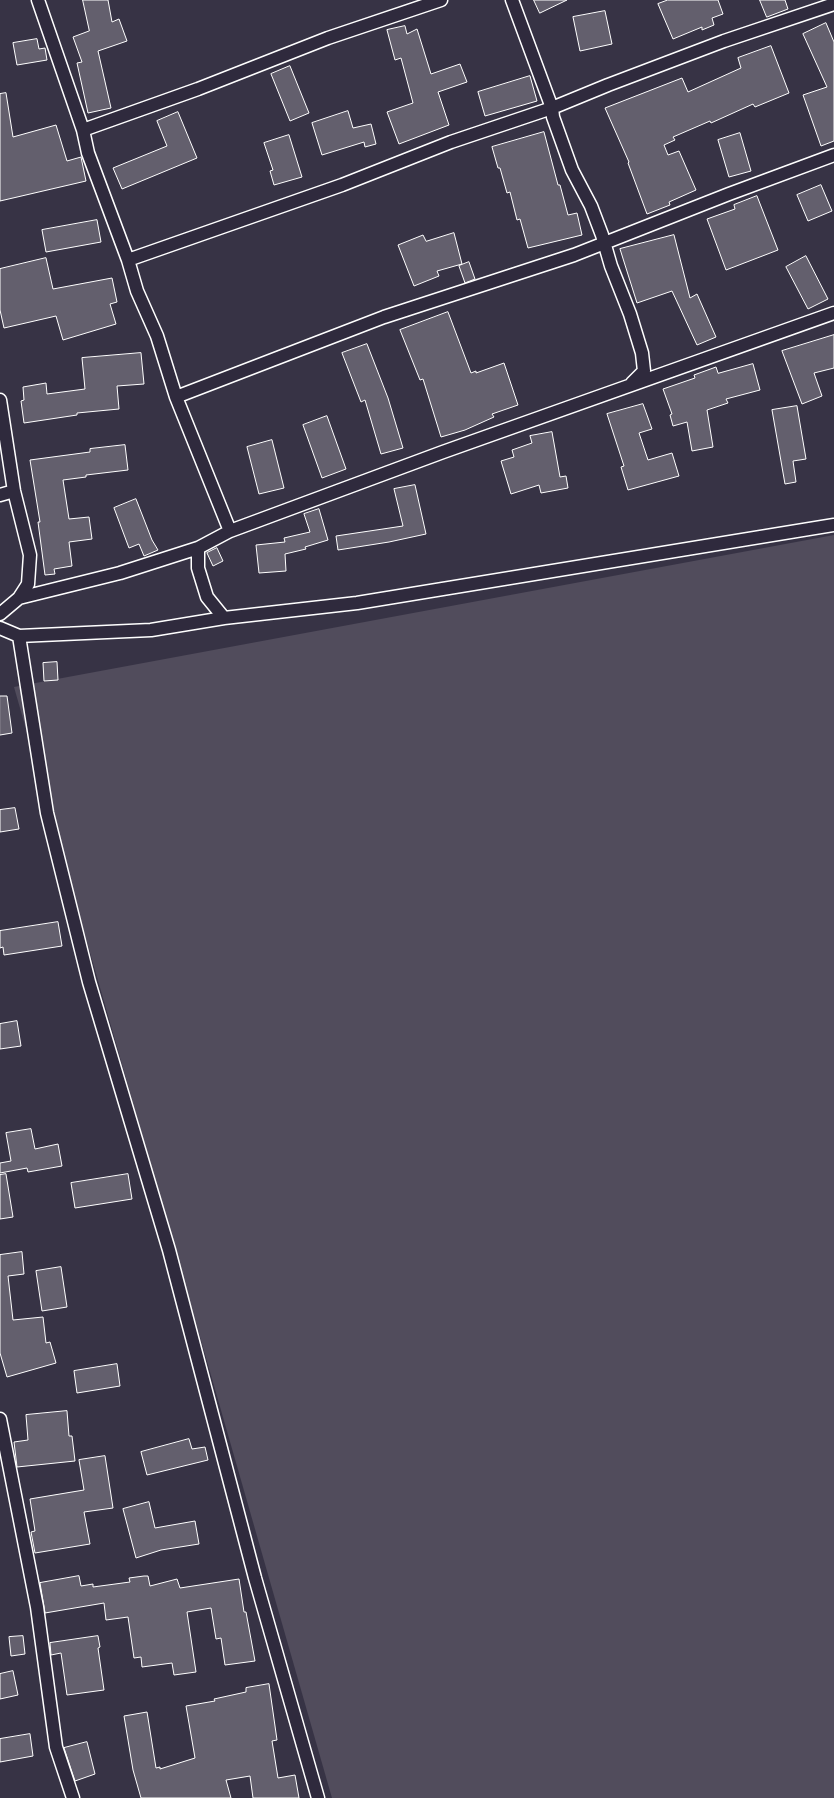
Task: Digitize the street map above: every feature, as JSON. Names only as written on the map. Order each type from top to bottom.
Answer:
[{"type":"street","points":[[38,0],[83,130],[88,153],[128,260],[137,291],[157,336],[176,398],[230,531]]},
{"type":"street","points":[[83,130],[198,89],[328,38],[441,0]]},
{"type":"street","points":[[512,0],[552,108],[552,117],[572,170],[591,206],[611,266],[630,314],[642,353],[644,371],[630,385]]},
{"type":"street","points":[[128,260],[342,185],[451,142],[552,108],[724,41],[834,4]]},
{"type":"street","points":[[176,398],[384,317],[574,255],[604,242],[834,155]]},
{"type":"street","points":[[19,598],[120,573],[198,548],[230,531],[443,452],[834,313]]},
{"type":"street","points":[[0,400],[14,491],[30,555],[28,584],[19,598],[0,614]]},
{"type":"street","points":[[0,495],[14,491]]},
{"type":"street","points":[[0,628],[19,636],[151,630],[224,618],[357,603],[834,526]]},
{"type":"street","points":[[198,548],[198,568],[207,597],[224,618]]},
{"type":"street","points":[[19,636],[47,813],[89,982],[169,1250],[255,1578],[318,1798]]},
{"type":"street","points":[[0,1419],[37,1607],[56,1747],[73,1798]]},
{"type":"shaded area","points":[[834,535],[834,1798],[332,1798],[14,687]]},
{"type":"building","points":[[83,0],[108,0],[112,22],[119,19],[127,41],[98,51],[111,108],[88,113],[77,63],[82,62],[73,37],[89,31]]},
{"type":"building","points":[[534,0],[567,0],[540,13]]},
{"type":"building","points":[[668,0],[718,0],[723,14],[712,18],[714,25],[702,30],[702,27],[673,39],[658,4]]},
{"type":"building","points":[[760,0],[785,0],[788,9],[767,17]]},
{"type":"building","points":[[605,11],[612,44],[580,51],[573,17]]},
{"type":"building","points":[[826,23],[834,42],[834,141],[821,146],[803,95],[827,87],[803,34]]},
{"type":"building","points":[[405,26],[407,34],[417,29],[431,74],[460,64],[467,82],[438,92],[449,125],[399,144],[387,112],[413,103],[401,58],[395,60],[387,30]]},
{"type":"building","points":[[37,39],[39,49],[45,48],[47,60],[17,65],[13,43]]},
{"type":"building","points":[[771,46],[789,93],[755,107],[753,104],[711,123],[710,121],[673,137],[675,140],[664,145],[668,155],[679,151],[696,190],[669,202],[670,205],[647,214],[628,163],[629,162],[605,108],[682,78],[688,92],[741,68],[738,58]]},
{"type":"building","points":[[290,66],[309,113],[290,121],[271,74]]},
{"type":"building","points":[[530,76],[537,101],[485,116],[478,92]]},
{"type":"building","points":[[6,93],[13,137],[56,125],[67,161],[81,157],[86,181],[0,201],[0,94]]},
{"type":"building","points":[[348,111],[353,128],[371,124],[376,144],[365,147],[364,142],[322,155],[312,123]]},
{"type":"building","points":[[178,112],[197,158],[122,189],[113,168],[167,146],[157,121]]},
{"type":"building","points":[[544,132],[558,185],[560,185],[568,215],[577,213],[582,235],[528,248],[520,219],[517,220],[510,192],[507,193],[492,147]]},
{"type":"building","points":[[740,133],[751,171],[729,177],[718,140]]},
{"type":"building","points":[[289,135],[302,177],[274,185],[270,171],[273,170],[264,143]]},
{"type":"building","points":[[821,185],[832,211],[808,221],[797,195]]},
{"type":"building","points":[[757,196],[778,250],[726,270],[707,219],[735,209],[734,205]]},
{"type":"building","points":[[97,220],[101,242],[46,252],[42,230]]},
{"type":"building","points":[[454,233],[462,264],[437,271],[439,276],[414,286],[398,245],[423,235],[426,241]]},
{"type":"building","points":[[674,235],[690,298],[697,294],[716,337],[697,345],[672,291],[637,303],[620,249]]},
{"type":"building","points":[[806,256],[828,299],[808,309],[786,267]]},
{"type":"building","points":[[46,258],[53,289],[112,278],[117,302],[110,304],[116,324],[63,340],[56,316],[4,328],[0,310],[0,269]]},
{"type":"building","points":[[469,262],[475,279],[465,283],[459,266]]},
{"type":"building","points":[[448,312],[471,373],[476,371],[476,373],[504,363],[518,405],[492,414],[494,417],[465,430],[441,437],[423,379],[420,380],[400,330]]},
{"type":"building","points":[[834,335],[834,368],[814,373],[822,396],[802,404],[782,351]]},
{"type":"building","points":[[367,344],[388,398],[403,448],[381,454],[365,400],[361,402],[342,353]]},
{"type":"building","points":[[141,353],[144,384],[117,386],[119,409],[77,413],[77,415],[24,423],[21,401],[24,400],[23,387],[46,383],[47,394],[85,389],[82,358]]},
{"type":"building","points":[[753,364],[760,390],[726,399],[728,403],[707,410],[713,447],[692,451],[687,422],[673,426],[670,415],[672,414],[663,389],[695,378],[694,375],[716,367],[718,373]]},
{"type":"building","points":[[643,404],[652,429],[639,433],[648,460],[672,453],[679,476],[628,490],[621,467],[624,466],[607,414]]},
{"type":"building","points":[[797,406],[806,459],[793,461],[796,482],[785,484],[772,410]]},
{"type":"building","points":[[327,416],[346,469],[322,478],[303,425]]},
{"type":"building","points":[[552,432],[560,477],[566,476],[568,488],[541,493],[539,485],[511,494],[501,461],[514,457],[512,450],[532,443],[530,436]]},
{"type":"building","points":[[272,440],[284,488],[259,494],[247,447]]},
{"type":"building","points":[[125,445],[128,470],[86,475],[86,477],[63,480],[69,519],[89,517],[92,539],[69,542],[72,566],[54,569],[55,574],[45,575],[38,522],[40,522],[30,460],[90,452],[90,449]]},
{"type":"building","points":[[415,485],[426,534],[389,542],[338,550],[336,536],[403,526],[394,489]]},
{"type":"building","points":[[136,499],[152,540],[158,550],[144,556],[139,544],[129,548],[114,508]]},
{"type":"building","points":[[319,509],[328,540],[305,547],[306,549],[285,554],[286,571],[259,573],[256,545],[285,542],[284,538],[310,532],[304,514]]},
{"type":"building","points":[[217,548],[223,561],[213,566],[207,553]]},
{"type":"building","points":[[57,662],[58,680],[44,681],[43,663]]},
{"type":"building","points":[[0,696],[7,696],[12,733],[0,735]]},
{"type":"building","points":[[15,808],[19,829],[0,832],[0,810]]},
{"type":"building","points":[[58,922],[62,946],[4,955],[3,947],[0,948],[0,931]]},
{"type":"building","points":[[17,1021],[21,1046],[0,1049],[0,1024]]},
{"type":"building","points":[[31,1129],[35,1149],[58,1144],[62,1166],[28,1172],[27,1168],[0,1173],[0,1163],[11,1161],[6,1133]]},
{"type":"building","points":[[6,1174],[13,1217],[0,1219],[0,1175]]},
{"type":"building","points":[[128,1174],[132,1199],[75,1208],[71,1183]]},
{"type":"building","points":[[22,1252],[24,1274],[8,1276],[13,1320],[43,1317],[46,1343],[50,1342],[56,1363],[7,1377],[0,1353],[0,1255]]},
{"type":"building","points":[[61,1267],[67,1307],[42,1311],[36,1271]]},
{"type":"building","points":[[117,1364],[120,1386],[77,1393],[74,1371]]},
{"type":"building","points":[[67,1411],[69,1436],[72,1436],[75,1461],[17,1467],[14,1442],[28,1440],[26,1415]]},
{"type":"building","points":[[189,1439],[192,1449],[205,1447],[208,1460],[147,1475],[141,1452]]},
{"type":"building","points":[[105,1456],[113,1508],[84,1512],[90,1544],[35,1553],[31,1532],[35,1531],[30,1499],[84,1490],[79,1460]]},
{"type":"building","points":[[149,1502],[155,1528],[195,1521],[199,1544],[161,1550],[136,1558],[123,1509]]},
{"type":"building","points":[[79,1576],[81,1586],[93,1584],[93,1587],[130,1582],[129,1578],[144,1576],[148,1576],[150,1586],[177,1579],[180,1588],[239,1579],[244,1612],[246,1612],[255,1661],[225,1665],[221,1638],[216,1639],[211,1608],[187,1612],[196,1672],[174,1675],[172,1663],[142,1667],[141,1657],[134,1658],[128,1617],[106,1620],[104,1603],[45,1613],[40,1583]]},
{"type":"building","points":[[23,1636],[25,1654],[11,1656],[9,1637]]},
{"type":"building","points":[[98,1636],[100,1647],[98,1648],[104,1690],[67,1695],[61,1653],[51,1655],[50,1643]]},
{"type":"building","points":[[13,1671],[18,1695],[0,1699],[0,1674]]},
{"type":"building","points":[[269,1684],[277,1740],[272,1741],[278,1778],[295,1775],[299,1798],[253,1798],[250,1776],[226,1780],[231,1798],[141,1798],[133,1770],[124,1716],[147,1712],[156,1768],[160,1767],[160,1769],[195,1758],[186,1706],[215,1701],[214,1699],[246,1692],[246,1688]]},
{"type":"building","points":[[30,1734],[33,1756],[0,1762],[0,1739]]},
{"type":"building","points":[[87,1742],[95,1774],[75,1781],[64,1748]]}]
